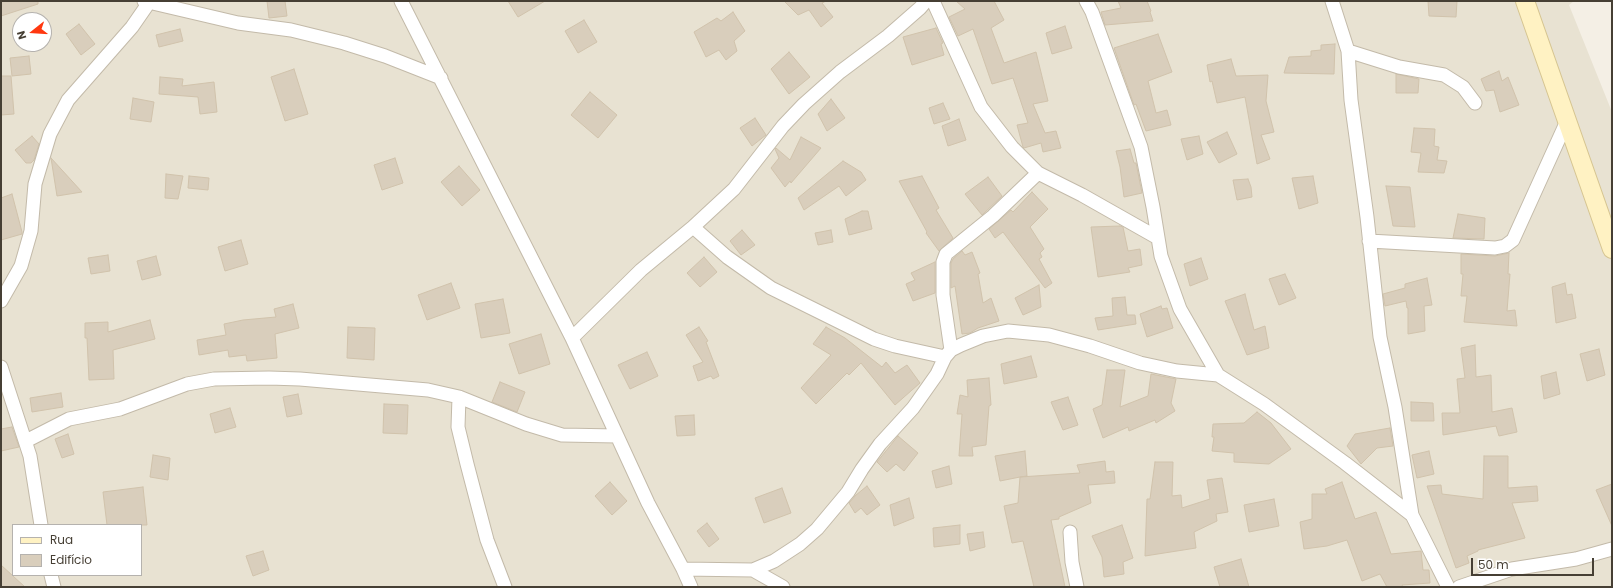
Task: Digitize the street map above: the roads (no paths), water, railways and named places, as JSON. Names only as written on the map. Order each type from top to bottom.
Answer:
[{"type":"street","points":[[1,301],[21,266],[30,231],[35,184],[50,134],[68,100],[132,27],[147,1],[238,22],[291,30],[344,43],[385,56],[441,78]]},
{"type":"street","points":[[401,1],[572,338],[648,503],[691,587]]},
{"type":"street","points":[[572,338],[641,270],[693,227],[734,189],[783,126],[804,104],[840,72],[888,36],[926,1]]},
{"type":"street","points":[[933,1],[980,107],[1012,147],[1038,174],[1082,195],[1158,238]]},
{"type":"street","points":[[1086,1],[1092,12],[1141,147],[1161,256],[1180,309],[1218,375]]},
{"type":"street","points":[[1332,1],[1348,51],[1351,100],[1380,337],[1395,407],[1412,515],[1448,587]]},
{"type":"street","points":[[1525,1],[1612,249]]},
{"type":"street","points":[[1348,51],[1399,67],[1444,75],[1463,87],[1475,103]]},
{"type":"street","points":[[1369,241],[1495,248],[1505,246],[1513,240],[1567,121]]},
{"type":"street","points":[[683,569],[753,570],[774,561],[800,544],[816,529],[848,492],[880,444],[913,408],[937,374],[948,354],[943,295],[943,262],[946,254],[993,216],[1038,174]]},
{"type":"street","points":[[693,227],[727,257],[771,288],[874,339],[895,346],[948,354],[983,336],[1008,331],[1049,335],[1090,346],[1140,363],[1169,370],[1218,375],[1264,404],[1412,515]]},
{"type":"street","points":[[1,367],[30,456],[41,524]]},
{"type":"street","points":[[26,441],[69,419],[120,409],[187,384],[214,379],[300,379],[428,390],[459,398],[526,424],[562,435],[617,436]]},
{"type":"street","points":[[459,398],[458,428],[487,540],[505,587]]},
{"type":"street","points":[[1070,532],[1072,562],[1077,587]]},
{"type":"street","points":[[1459,587],[1512,569],[1576,559],[1612,549]]},
{"type":"street","points":[[753,570],[782,587]]},
{"type":"street","points":[[51,576],[54,587]]}]
